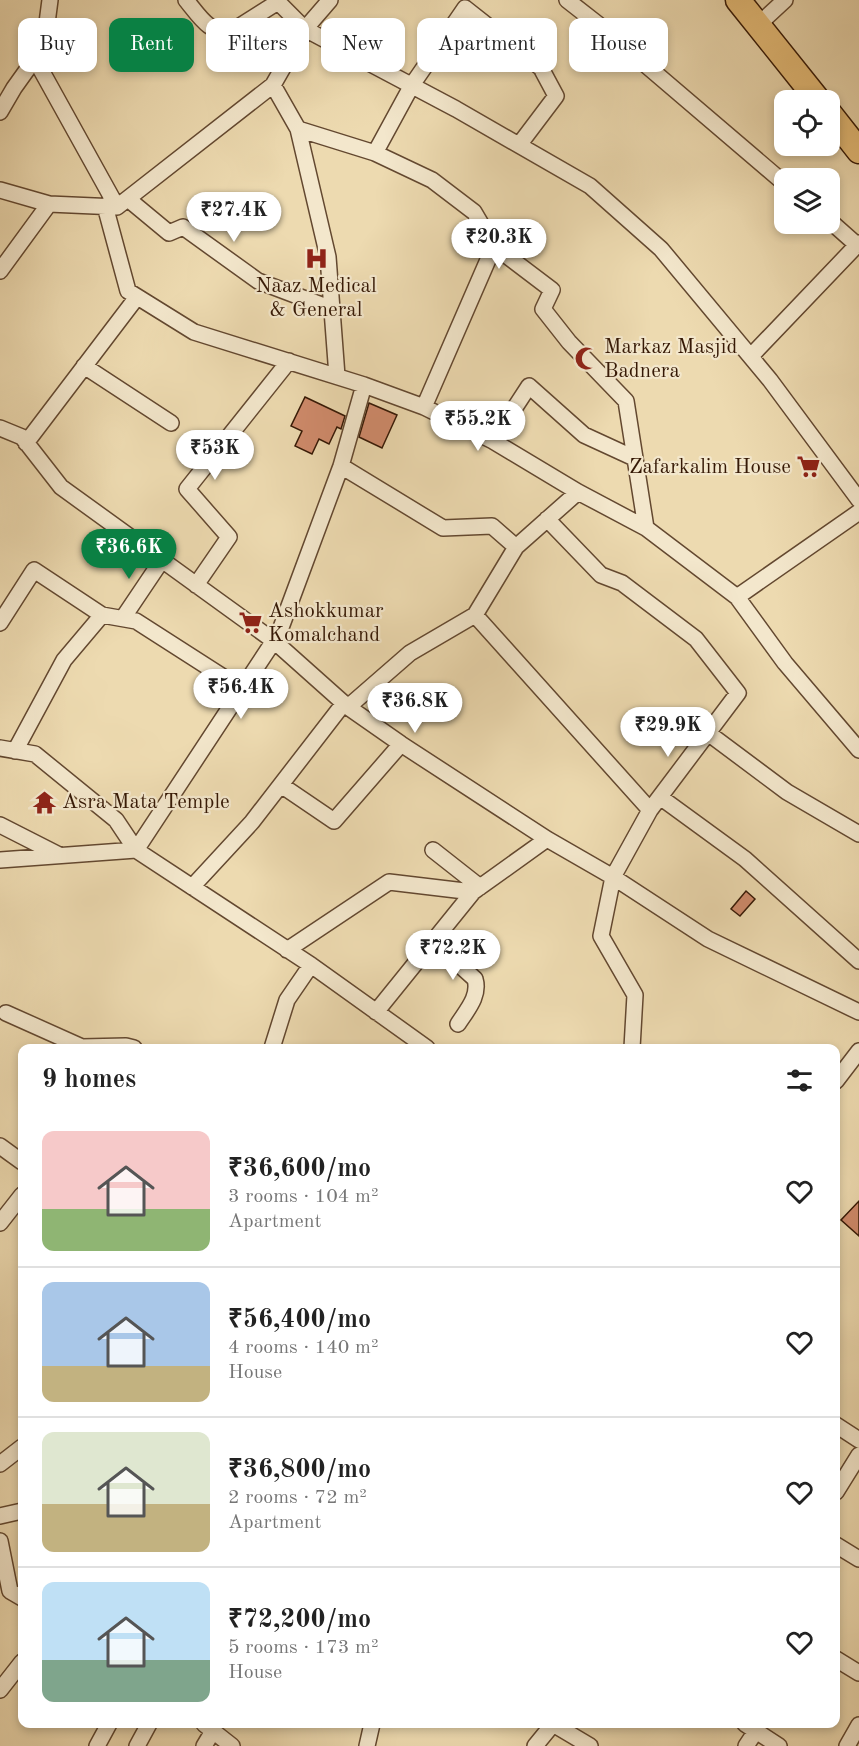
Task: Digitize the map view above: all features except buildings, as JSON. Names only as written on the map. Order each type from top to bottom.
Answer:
[{"type":"highway","points":[[738,0],[811,90]]},
{"type":"highway","points":[[840,127],[859,151]]},
{"type":"street","points":[[48,18],[50,0]]},
{"type":"street","points":[[186,0],[208,25],[220,32],[232,31],[277,1],[293,18]]},
{"type":"street","points":[[309,23],[330,0]]},
{"type":"street","points":[[567,0],[774,174]]},
{"type":"street","points":[[758,25],[785,0]]},
{"type":"street","points":[[375,153],[412,86],[465,8],[540,68],[556,96],[519,145]]},
{"type":"street","points":[[309,32],[412,86],[590,186],[662,249],[751,356],[859,500]]},
{"type":"street","points":[[0,112],[7,85],[21,72]]},
{"type":"street","points":[[42,72],[117,204],[128,291],[194,332],[337,376],[424,407],[492,441],[578,492],[646,528],[737,597],[784,663],[859,750]]},
{"type":"street","points":[[117,204],[273,85],[280,72]]},
{"type":"street","points":[[273,85],[298,129],[328,258],[337,376]]},
{"type":"street","points":[[298,129],[375,153],[432,180],[474,212],[494,246],[552,290],[543,309],[569,342],[627,401],[646,528]]},
{"type":"street","points":[[0,190],[50,204],[117,204],[169,232],[183,227],[258,280],[332,309]]},
{"type":"street","points":[[0,271],[50,204]]},
{"type":"street","points":[[751,356],[858,244],[840,229]]},
{"type":"street","points":[[424,407],[494,246]]},
{"type":"street","points":[[26,443],[137,297]]},
{"type":"street","points":[[196,585],[229,537],[188,489],[289,361]]},
{"type":"street","points":[[84,366],[171,423]]},
{"type":"street","points":[[136,850],[279,633],[341,466],[364,385]]},
{"type":"street","points":[[492,441],[529,386],[584,435],[634,458]]},
{"type":"street","points":[[0,428],[22,437],[61,487],[274,640],[346,705],[401,744],[547,839],[708,939],[859,1012]]},
{"type":"street","points":[[341,466],[443,528],[492,526],[516,547]]},
{"type":"street","points":[[192,887],[252,822],[346,705],[410,653],[475,615],[516,547],[578,492]]},
{"type":"street","points":[[737,597],[859,512]]},
{"type":"street","points":[[547,519],[601,575],[621,583],[696,639],[738,693],[650,810],[613,878],[602,936],[635,995],[632,1044]]},
{"type":"street","points":[[123,618],[162,560]]},
{"type":"street","points":[[0,622],[34,570],[102,615],[136,621],[242,689]]},
{"type":"street","points":[[102,615],[64,660],[7,749],[35,754],[116,820],[136,850],[311,965],[421,1044]]},
{"type":"street","points":[[475,615],[650,810]]},
{"type":"street","points":[[708,733],[787,792],[859,834]]},
{"type":"street","points":[[281,785],[334,821],[401,744]]},
{"type":"street","points":[[660,796],[745,859],[859,961]]},
{"type":"street","points":[[0,825],[61,856]]},
{"type":"street","points":[[376,1012],[476,890],[547,839]]},
{"type":"street","points":[[0,860],[136,850]]},
{"type":"street","points":[[433,850],[476,890]]},
{"type":"street","points":[[287,950],[389,882],[476,890]]},
{"type":"street","points":[[433,941],[475,979],[476,996],[458,1024]]},
{"type":"street","points":[[273,1044],[287,1000],[311,965]]},
{"type":"street","points":[[6,1013],[75,1044]]},
{"type":"street","points":[[840,1076],[859,1051]]},
{"type":"street","points":[[0,1146],[18,1159]]},
{"type":"street","points":[[0,1223],[18,1200]]},
{"type":"street","points":[[840,1428],[859,1440]]},
{"type":"street","points":[[0,1464],[18,1450]]},
{"type":"street","points":[[840,1486],[859,1455]]},
{"type":"street","points":[[0,1516],[18,1512]]},
{"type":"street","points":[[0,1540],[10,1591],[18,1596]]},
{"type":"street","points":[[840,1547],[859,1559]]},
{"type":"street","points":[[840,1661],[859,1673]]},
{"type":"street","points":[[0,1690],[18,1667]]},
{"type":"street","points":[[847,1746],[859,1725]]},
{"type":"street","points":[[97,1746],[107,1728]]},
{"type":"street","points":[[137,1746],[148,1728]]},
{"type":"street","points":[[204,1746],[209,1728]]},
{"type":"street","points":[[210,1728],[232,1746]]},
{"type":"street","points":[[367,1746],[371,1728]]},
{"type":"street","points":[[535,1746],[550,1728]]},
{"type":"street","points":[[560,1728],[590,1746]]},
{"type":"street","points":[[746,1746],[750,1728]]},
{"type":"street","points":[[752,1728],[779,1746]]},
{"type":"place","name":"Naaz Medical & General","points":[[316,258]]},
{"type":"place","name":"Markaz Masjid Badnera","points":[[586,359]]},
{"type":"place","name":"Zafarkalim House","points":[[809,467]]},
{"type":"place","name":"Ashokkumar Komalchand","points":[[250,623]]},
{"type":"place","name":"Asra Mata Temple","points":[[44,802]]}]
